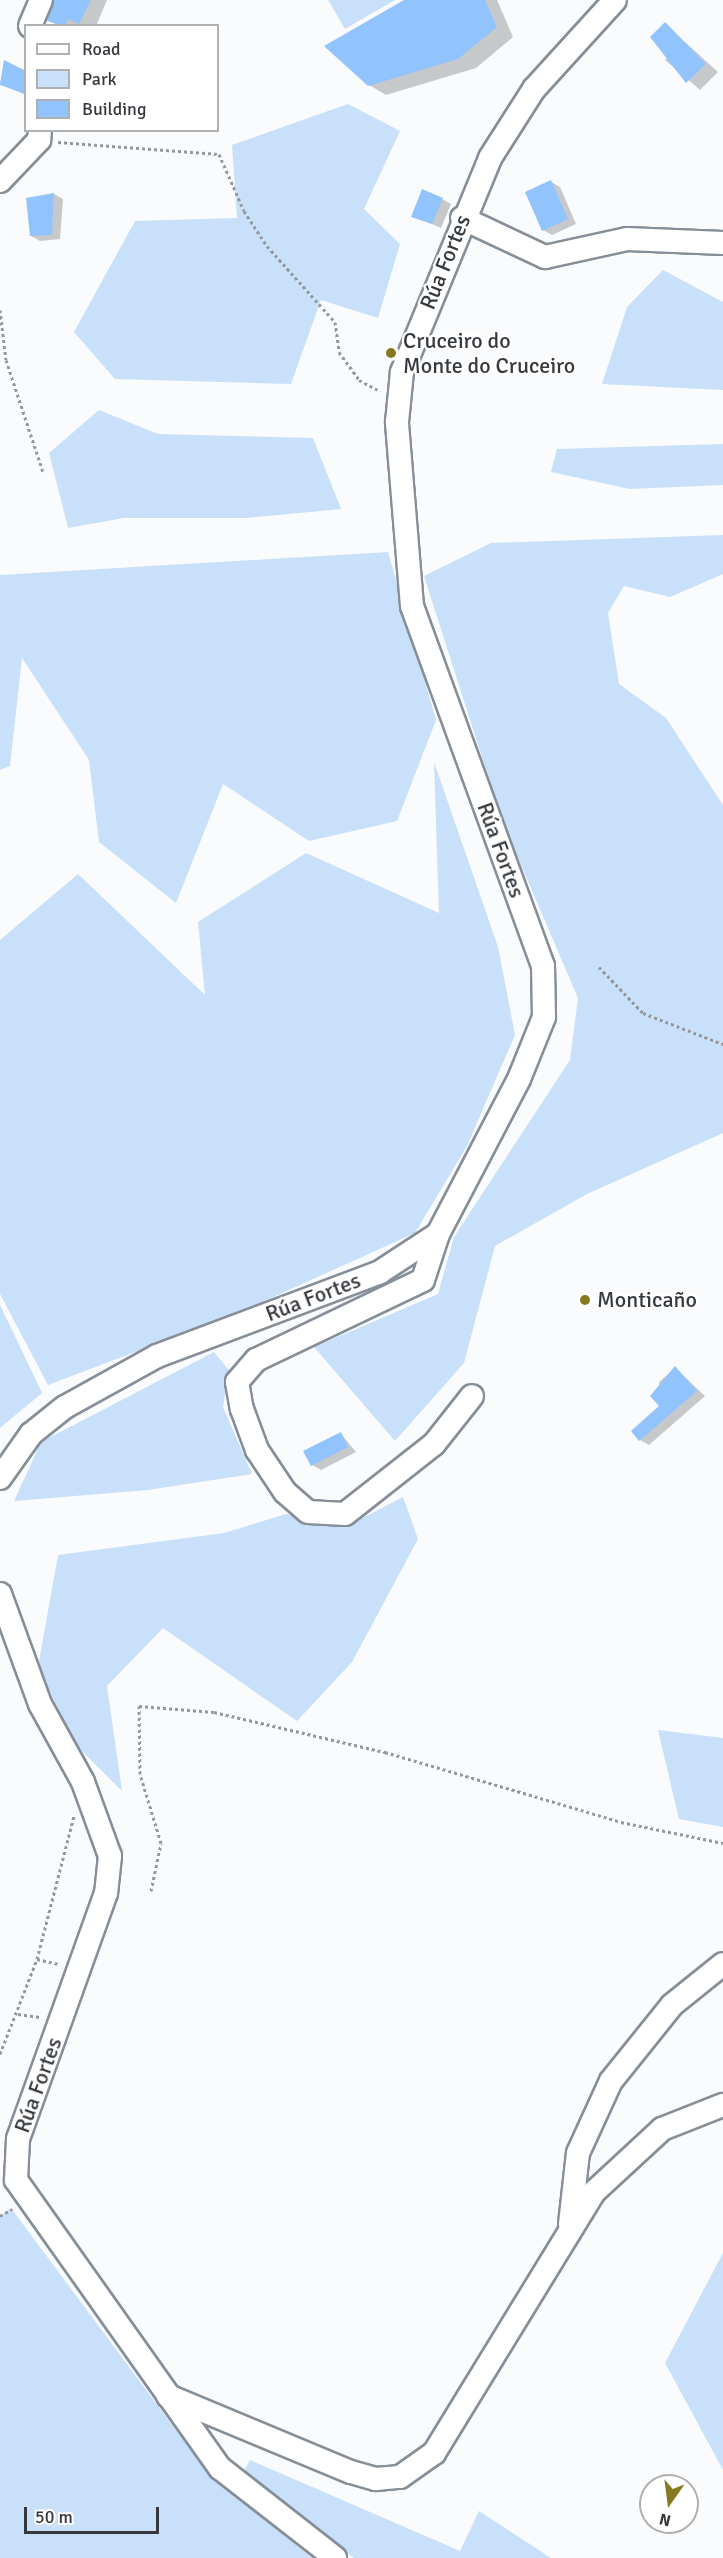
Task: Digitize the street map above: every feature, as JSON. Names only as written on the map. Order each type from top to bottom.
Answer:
[{"type":"street","points":[[31,24],[41,0]]},
{"type":"street","name":"Rúa Fortes","points":[[0,1478],[32,1434],[65,1407],[158,1356],[380,1272],[438,1234],[519,1079],[544,1017],[543,966],[412,606],[399,401],[402,372],[462,218],[490,158],[534,89],[615,0]]},
{"type":"street","points":[[0,181],[39,135]]},
{"type":"street","points":[[462,218],[545,257],[627,239],[723,243]]},
{"type":"street","points":[[438,1234],[423,1280],[256,1360],[237,1382],[242,1409],[257,1450],[285,1492],[308,1512],[345,1514],[434,1444],[472,1396]]},
{"type":"street","name":"Rúa Fortes","points":[[0,1594],[40,1704],[83,1782],[110,1856],[106,1893],[18,2139],[16,2180],[165,2395],[220,2468],[335,2558]]},
{"type":"street","points":[[569,2230],[578,2153],[611,2081],[672,2005],[723,1964]]},
{"type":"street","points":[[165,2395],[351,2472],[376,2479],[400,2477],[434,2453],[594,2192],[662,2129],[723,2106]]},
{"type":"path","points":[[39,135],[219,154],[267,246],[334,322],[339,352],[359,380],[399,401]]},
{"type":"path","points":[[0,310],[6,360],[43,472]]},
{"type":"path","points":[[599,967],[643,1013],[723,1044]]},
{"type":"path","points":[[151,1891],[161,1843],[140,1774],[139,1706],[214,1712],[385,1752],[621,1822],[723,1843]]},
{"type":"path","points":[[0,2054],[37,1959],[83,1782]]},
{"type":"green space","points":[[328,0],[395,0],[345,29]]},
{"type":"green space","points":[[348,104],[400,131],[364,209],[400,244],[378,318],[321,300],[291,384],[115,379],[74,332],[135,221],[237,218],[232,145]]},
{"type":"green space","points":[[663,270],[723,302],[723,390],[602,384],[627,307]]},
{"type":"green space","points":[[99,410],[158,434],[313,438],[341,509],[245,518],[124,518],[68,528],[49,453]]},
{"type":"green space","points":[[723,444],[723,485],[630,489],[551,472],[557,449]]},
{"type":"green space","points":[[723,535],[723,574],[670,597],[624,586],[608,613],[619,684],[666,718],[723,805],[723,1133],[587,1194],[495,1246],[464,1363],[395,1441],[314,1347],[438,1294],[454,1237],[570,1060],[578,998],[503,823],[424,576],[491,543]]},
{"type":"green space","points":[[388,552],[436,720],[397,821],[309,841],[223,784],[176,903],[99,842],[89,760],[22,658],[10,766],[0,770],[0,575]]},
{"type":"green space","points":[[434,762],[498,947],[515,1035],[467,1146],[415,1233],[238,1313],[48,1385],[0,1294],[0,940],[78,874],[205,995],[198,922],[306,853],[439,913]]},
{"type":"green space","points":[[0,1305],[42,1393],[0,1428]]},
{"type":"green space","points":[[214,1352],[229,1370],[223,1407],[252,1474],[148,1490],[14,1501],[41,1442]]},
{"type":"green space","points":[[403,1497],[418,1539],[352,1662],[297,1721],[163,1628],[107,1686],[122,1791],[76,1745],[38,1667],[58,1555],[224,1533],[286,1514],[347,1526]]},
{"type":"green space","points":[[658,1730],[723,1738],[723,1827],[679,1819]]},
{"type":"green space","points":[[11,2208],[207,2472],[312,2558],[0,2558],[0,2216]]},
{"type":"green space","points":[[723,2253],[723,2470],[665,2363]]},
{"type":"green space","points":[[250,2460],[460,2551],[479,2511],[551,2558],[354,2558],[240,2478]]},
{"type":"building","points":[[54,0],[91,0],[79,24],[68,19],[66,24],[47,21]]},
{"type":"building","points":[[404,0],[485,0],[497,27],[458,59],[368,86],[324,46]]},
{"type":"building","points":[[665,22],[706,64],[686,83],[650,37]]},
{"type":"building","points":[[4,60],[24,70],[24,93],[0,85]]},
{"type":"building","points":[[551,180],[568,219],[542,231],[525,192]]},
{"type":"building","points":[[422,189],[443,198],[432,224],[411,217]]},
{"type":"building","points":[[54,193],[52,235],[30,236],[26,198]]},
{"type":"building","points":[[675,1366],[697,1391],[639,1441],[631,1431],[659,1406],[650,1396]]},
{"type":"building","points":[[341,1432],[348,1447],[311,1466],[303,1451]]},
{"type":"place","name":"Cruceiro do Monte do Cruceiro","points":[[391,353]]},
{"type":"place","name":"Monticaño","points":[[585,1300]]}]
